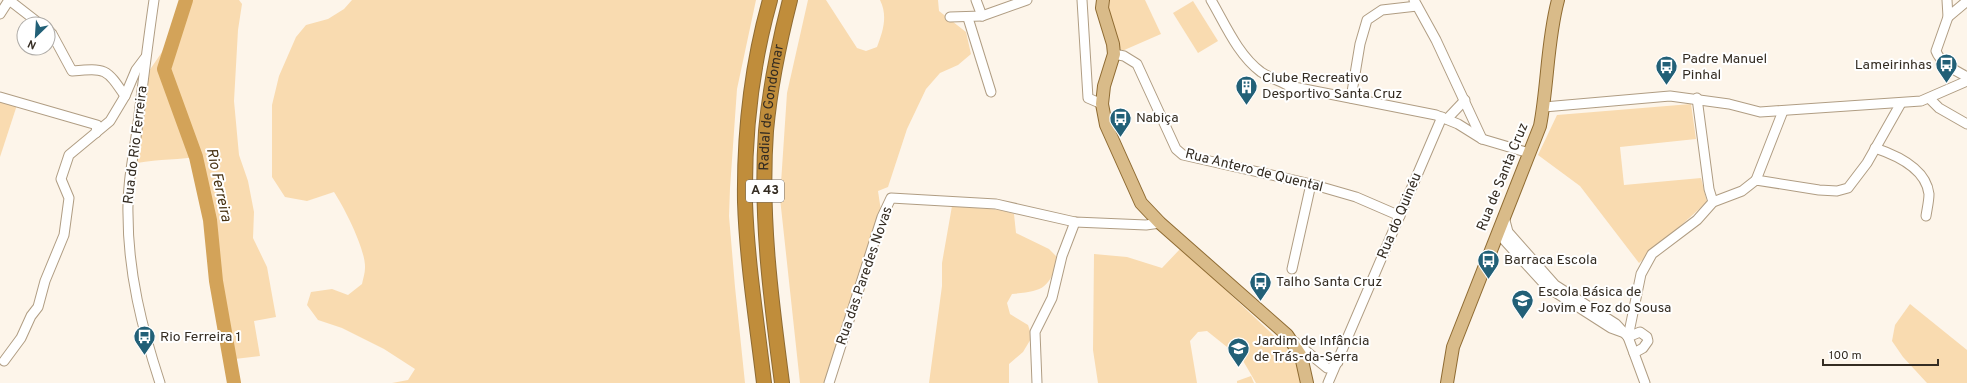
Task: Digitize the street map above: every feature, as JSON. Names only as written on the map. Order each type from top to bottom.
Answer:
[{"type":"highway","name":"Radial de Gondomar","points":[[764,383],[749,262],[746,181],[748,123],[754,75],[770,0]]},
{"type":"highway","name":"Radial de Gondomar","points":[[782,383],[770,292],[765,233],[764,178],[766,132],[771,90],[790,0]]},
{"type":"main road","points":[[1103,0],[1102,8],[1113,44],[1114,54],[1104,86],[1102,104],[1106,125],[1141,203],[1160,223],[1287,335],[1296,346],[1302,361],[1307,383]]},
{"type":"main road","name":"Rua de Santa Cruz","points":[[1447,383],[1453,347],[1540,126],[1544,107],[1547,60],[1558,0]]},
{"type":"street","points":[[0,14],[9,0],[30,16]]},
{"type":"street","name":"Rua do Rio Ferreira","points":[[154,0],[129,183],[128,214],[130,259],[136,302],[144,335],[160,383]]},
{"type":"street","points":[[976,0],[982,16]]},
{"type":"street","points":[[950,17],[968,18],[982,16],[1027,0]]},
{"type":"street","points":[[1082,0],[1088,98],[1102,104]]},
{"type":"street","points":[[1212,0],[1240,50],[1260,71],[1289,86],[1445,118],[1482,139],[1529,153]]},
{"type":"street","points":[[1947,0],[1948,17],[1936,51],[1938,57],[1946,64],[1967,77]]},
{"type":"street","points":[[1948,17],[1967,2]]},
{"type":"street","points":[[1351,98],[1360,44],[1367,20],[1382,10],[1416,3],[1465,100],[1482,139]]},
{"type":"street","points":[[968,18],[991,92]]},
{"type":"street","points":[[56,41],[72,71],[96,69],[110,74],[125,96]]},
{"type":"street","name":"Rua Antero de Quental","points":[[1114,54],[1124,56],[1137,64],[1176,149],[1183,155],[1311,184],[1356,197],[1400,216]]},
{"type":"street","points":[[4,362],[21,338],[31,316],[38,307],[44,281],[64,235],[69,198],[60,180],[69,155],[110,121],[125,96],[136,70],[146,57]]},
{"type":"street","points":[[1544,107],[1670,96],[1697,98],[1760,112],[1783,111],[1901,103],[1930,99],[1967,81]]},
{"type":"street","points":[[0,97],[97,124],[96,133]]},
{"type":"street","points":[[1697,98],[1708,188],[1713,202]]},
{"type":"street","points":[[1930,99],[1939,108],[1967,124]]},
{"type":"street","points":[[1445,118],[1465,100]]},
{"type":"street","points":[[1756,180],[1819,190],[1837,191],[1848,188],[1875,148],[1901,103]]},
{"type":"street","points":[[1625,334],[1641,274],[1648,260],[1657,249],[1697,220],[1713,202],[1742,191],[1756,180],[1783,111]]},
{"type":"street","name":"Rua do Quinéu","points":[[1328,383],[1400,216],[1445,118]]},
{"type":"street","points":[[1875,148],[1895,155],[1914,169],[1924,182],[1929,194],[1926,216]]},
{"type":"street","points":[[1292,269],[1311,184]]},
{"type":"street","name":"Rua das Paredes Novas","points":[[829,383],[882,217],[891,198],[996,204],[1075,222],[1146,225],[1160,223]]},
{"type":"street","points":[[1504,216],[1508,232],[1556,285],[1616,324],[1625,334],[1645,383]]},
{"type":"street","points":[[1038,383],[1036,332],[1052,298],[1062,256],[1075,222]]},
{"type":"street","points":[[1498,234],[1508,235],[1514,239]]},
{"type":"street","points":[[1498,234],[1556,294],[1610,328],[1625,334],[1640,332],[1647,337],[1648,341],[1646,345],[1634,353]]},
{"type":"street","points":[[1488,255],[1499,246],[1505,246],[1511,249]]},
{"type":"street","points":[[1287,335],[1327,368],[1335,366],[1338,360]]},
{"type":"street","points":[[1302,361],[1305,357],[1315,359]]},
{"type":"shaded area","points":[[188,0],[239,0],[242,4],[238,30],[234,101],[239,155],[248,181],[254,212],[253,238],[267,267],[276,317],[254,321],[260,356],[226,360],[226,344],[208,227],[209,192],[201,156],[137,163],[149,71],[162,52]]},
{"type":"shaded area","points":[[352,0],[756,0],[737,89],[729,216],[745,383],[392,383],[408,380],[415,369],[384,349],[342,328],[318,320],[307,305],[311,292],[332,289],[348,295],[362,284],[365,270],[364,260],[354,229],[334,192],[307,201],[285,197],[272,177],[272,105],[279,76],[296,37],[306,25],[328,19],[344,9]]},
{"type":"shaded area","points":[[808,0],[826,0],[857,48],[866,51],[877,47],[881,35],[884,24],[884,12],[880,0],[938,0],[939,11],[966,32],[971,54],[958,65],[940,73],[926,89],[907,129],[888,187],[878,191],[881,211],[826,383],[800,383],[780,198],[787,93]]},
{"type":"shaded area","points":[[1108,0],[1145,0],[1161,34],[1122,51],[1110,27]]},
{"type":"shaded area","points":[[1193,1],[1218,41],[1198,53],[1173,13]]},
{"type":"shaded area","points":[[0,102],[17,105],[0,157]]},
{"type":"shaded area","points":[[1691,104],[1696,139],[1620,147],[1624,185],[1701,178],[1707,202],[1639,263],[1580,186],[1538,155],[1557,115]]},
{"type":"shaded area","points":[[952,206],[1002,210],[1014,214],[1016,233],[1049,249],[1059,259],[1052,277],[1043,287],[1038,290],[1012,294],[1007,303],[1010,314],[1028,325],[1032,337],[1023,352],[1009,364],[1009,383],[929,383],[942,286],[942,263]]},
{"type":"shaded area","points":[[1181,248],[1287,348],[1299,368],[1300,383],[1256,383],[1242,359],[1207,331],[1198,332],[1190,341],[1197,383],[1098,383],[1093,350],[1094,254],[1127,257],[1162,268]]},
{"type":"shaded area","points":[[1910,304],[1967,350],[1967,383],[1927,383],[1903,357],[1892,341],[1895,325]]},
{"type":"shaded area","points":[[1251,376],[1254,383],[1237,383],[1237,381]]},
{"type":"waterway","name":"Rio Ferreira","points":[[186,0],[164,69],[196,157],[210,220],[216,281],[234,383]]},
{"type":"place","name":"Lameirinhas","points":[[1947,84]]},
{"type":"place","name":"Padre Manuel Pinhal","points":[[1667,86]]},
{"type":"place","name":"Clube Recreativo Desportivo Santa Cruz","points":[[1246,106]]},
{"type":"place","name":"Nabiça","points":[[1120,138]]},
{"type":"place","name":"Barraca Escola","points":[[1489,280]]},
{"type":"place","name":"Talho Santa Cruz","points":[[1261,302]]},
{"type":"place","name":"Escola Básica de Jovim e Foz do Sousa","points":[[1523,320]]},
{"type":"place","name":"Rio Ferreira 1","points":[[145,356]]},
{"type":"place","name":"Jardim de Infância de Trás-da-Serra","points":[[1239,368]]}]
